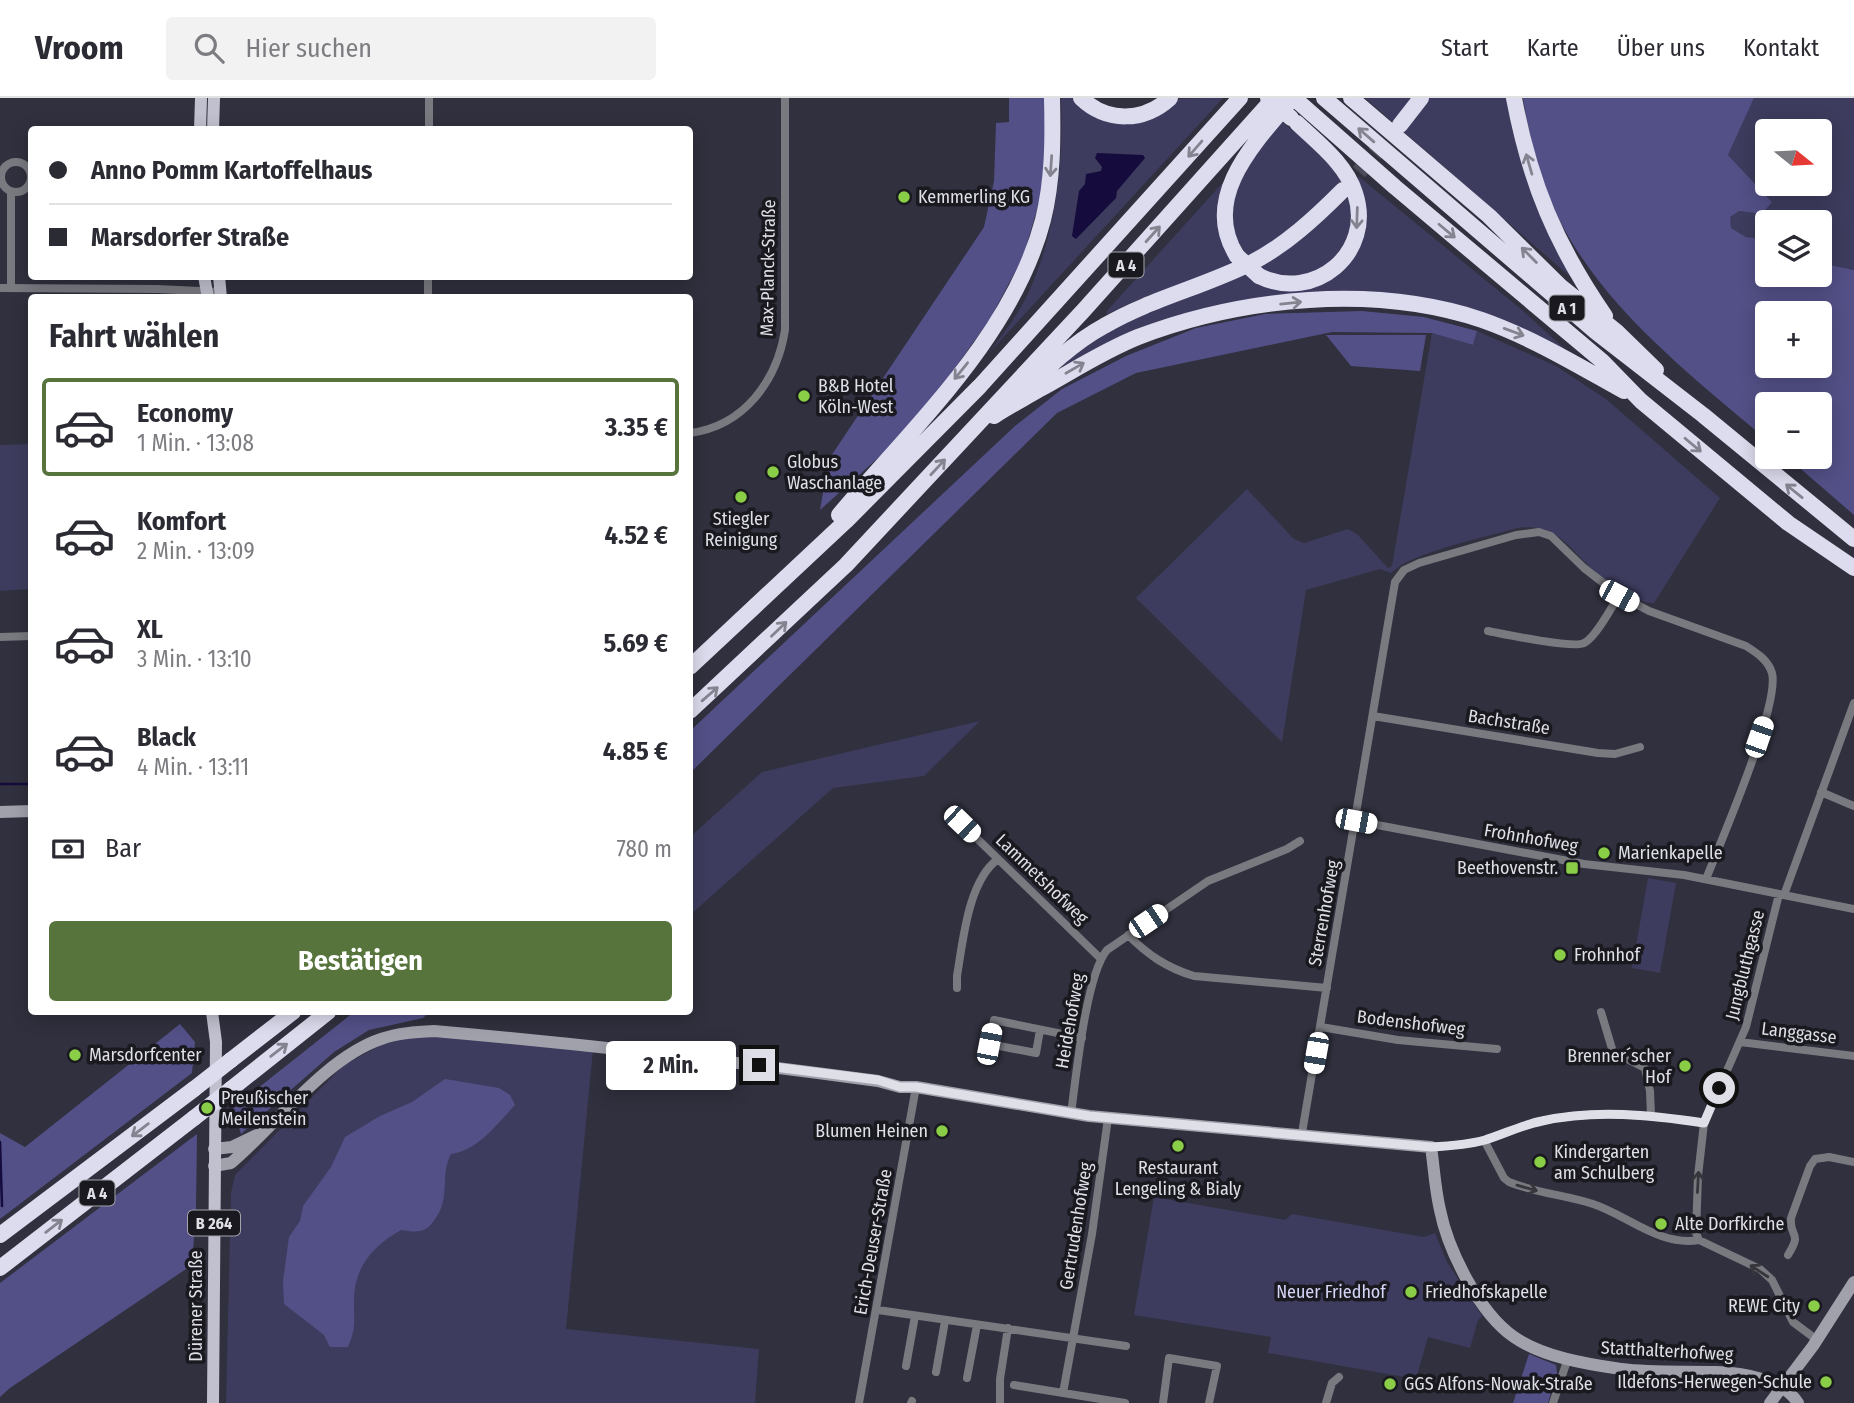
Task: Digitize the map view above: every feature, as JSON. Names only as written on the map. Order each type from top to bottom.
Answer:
[{"type":"highway","points":[[795,568],[965,367],[1013,296],[1034,247],[1046,202],[1052,145],[1052,98]]},
{"type":"highway","points":[[1081,98],[1103,113],[1127,117],[1150,112],[1170,98]]},
{"type":"highway","name":"A 4","points":[[693,664],[846,521],[980,386],[1240,98]]},
{"type":"highway","points":[[1268,98],[1338,153],[1395,187]]},
{"type":"highway","name":"A 4","points":[[693,708],[846,565],[1143,246],[1274,98]]},
{"type":"highway","name":"A 1","points":[[1324,98],[1595,332],[1703,415],[1854,539]]},
{"type":"highway","points":[[1351,98],[1489,216],[1560,286],[1617,332],[1703,415]]},
{"type":"highway","points":[[1400,125],[1421,98]]},
{"type":"highway","points":[[1514,98],[1531,169],[1548,218],[1571,264],[1617,332]]},
{"type":"highway","points":[[1294,120],[1336,162],[1352,184],[1358,209],[1356,234],[1340,263],[1313,281],[1281,284],[1259,276],[1237,256],[1227,232],[1226,204],[1238,167],[1296,100]]},
{"type":"highway","name":"A 1","points":[[1296,100],[1602,361],[1642,401],[1788,523],[1854,568]]},
{"type":"highway","points":[[1010,405],[1064,354],[1090,334],[1127,314],[1254,261],[1311,222],[1343,190]]},
{"type":"highway","points":[[974,428],[1102,353],[1139,337],[1236,310],[1310,301],[1377,301],[1425,307],[1480,320],[1525,336],[1642,401]]},
{"type":"highway","name":"A 4","points":[[0,1235],[289,1015]]},
{"type":"highway","name":"A 4","points":[[0,1268],[324,1015]]},
{"type":"main road","points":[[200,126],[201,98]]},
{"type":"main road","points":[[213,126],[214,98]]},
{"type":"main road","name":"Dürener Straße","points":[[212,1015],[216,1042]]},
{"type":"main road","name":"Dürener Straße","points":[[214,1403],[214,1149],[216,1042],[220,1015]]},
{"type":"street","points":[[429,98],[429,126]]},
{"type":"street","name":"Max-Planck-Straße","points":[[693,432],[729,419],[747,405],[775,370],[782,350],[785,330],[785,98]]},
{"type":"street","points":[[28,168],[15,161],[6,164],[0,176],[3,186],[11,191],[24,190],[28,187]]},
{"type":"street","points":[[11,191],[11,288]]},
{"type":"street","points":[[0,288],[185,294]]},
{"type":"street","name":"Sterrenhofweg","points":[[1302,1133],[1395,582],[1399,575],[1419,563],[1516,535],[1539,532],[1551,536],[1584,568],[1619,596]]},
{"type":"street","points":[[1488,631],[1581,645],[1589,639],[1619,596],[1649,611],[1746,646],[1759,654],[1771,671],[1772,698],[1706,879]]},
{"type":"street","points":[[0,637],[28,636]]},
{"type":"street","name":"Jungbluthgasse","points":[[1699,1240],[1696,1233],[1704,1123],[1746,1027],[1782,895],[1854,703]]},
{"type":"street","name":"Bachstraße","points":[[1373,716],[1598,753],[1615,754],[1640,747]]},
{"type":"street","points":[[1821,792],[1854,806]]},
{"type":"street","points":[[0,812],[28,811]]},
{"type":"street","name":"Frohnhofweg","points":[[1356,821],[1584,864],[1706,879],[1854,909]]},
{"type":"street","name":"Lammetshofweg","points":[[962,824],[1100,958]]},
{"type":"street","name":"Heidehofweg","points":[[1071,1114],[1082,1038],[1100,958],[1128,935],[1208,881],[1287,849],[1300,841]]},
{"type":"street","points":[[957,988],[957,976],[975,893],[980,878],[998,859]]},
{"type":"street","points":[[1128,935],[1158,961],[1194,976],[1327,989]]},
{"type":"street","points":[[1601,1012],[1613,1052],[1622,1059],[1640,1065],[1647,1073],[1651,1115]]},
{"type":"street","points":[[1040,1030],[1035,1053],[989,1044],[993,1020],[1082,1038]]},
{"type":"street","name":"Bodenshofweg","points":[[1321,1027],[1398,1040],[1497,1049]]},
{"type":"street","points":[[214,1166],[231,1163],[338,1062],[359,1048],[409,1032],[434,1031],[647,1051],[878,1080],[900,1087],[916,1087],[1071,1114],[1302,1133],[1431,1147],[1463,1145],[1537,1121],[1570,1116],[1651,1115],[1704,1123]]},
{"type":"street","name":"Langgasse","points":[[1740,1042],[1854,1056]]},
{"type":"street","name":"Erich-Deuser-Straße","points":[[859,1403],[878,1310],[916,1087]]},
{"type":"street","name":"Gertrudenhofweg","points":[[1063,1393],[1092,1234],[1108,1118]]},
{"type":"street","points":[[214,1149],[232,1147],[264,1131]]},
{"type":"street","points":[[1485,1140],[1504,1178],[1509,1182],[1605,1208],[1645,1229],[1680,1241],[1699,1240],[1760,1269],[1772,1280],[1793,1322],[1816,1340]]},
{"type":"street","name":"Statthalterhofweg","points":[[1431,1147],[1439,1208],[1446,1234],[1485,1307],[1514,1337],[1568,1358],[1622,1369],[1742,1373],[1762,1378],[1795,1398],[1798,1403]]},
{"type":"street","points":[[1788,1255],[1797,1236],[1790,1224],[1791,1218],[1810,1166],[1815,1159],[1829,1157],[1854,1162]]},
{"type":"street","points":[[1770,1403],[1854,1282]]},
{"type":"street","points":[[878,1310],[1126,1346]]},
{"type":"street","points":[[906,1366],[915,1316]]},
{"type":"street","points":[[936,1372],[946,1321]]},
{"type":"street","points":[[967,1378],[977,1325]]},
{"type":"street","points":[[1000,1403],[1000,1379],[1008,1328]]},
{"type":"street","points":[[1163,1403],[1169,1358],[1217,1366],[1209,1403]]},
{"type":"street","points":[[1553,1403],[1568,1358]]},
{"type":"street","points":[[1326,1403],[1332,1383],[1339,1377]]},
{"type":"street","points":[[1014,1385],[1121,1402]]},
{"type":"green space","points":[[1061,98],[1074,98],[1086,112],[1110,122],[1134,116],[1174,99],[1223,98],[989,353],[1026,298],[1046,244],[1059,171]]},
{"type":"green space","points":[[1365,98],[1510,98],[1532,195],[1554,246],[1574,280]]},
{"type":"green space","points":[[1754,98],[1854,98],[1854,270],[1832,265],[1832,210],[1765,210],[1772,202],[1766,196],[1832,196],[1832,119],[1755,119],[1755,184],[1728,155]]},
{"type":"green space","points":[[1282,122],[1318,151],[1341,177],[1340,185],[1294,228],[1247,258],[1230,226],[1237,177]]},
{"type":"green space","points":[[1358,176],[1522,310],[1568,352],[1477,313],[1276,298],[1116,340],[1064,366],[1061,364],[1125,321],[1245,274],[1265,287],[1349,261]]},
{"type":"green space","points":[[1226,179],[1225,249],[1234,264],[1107,314],[1106,312]]},
{"type":"green space","points":[[1350,195],[1353,208],[1351,235],[1330,266],[1290,279],[1259,268],[1305,237]]},
{"type":"green space","points":[[1739,211],[1755,213],[1755,238],[1746,237],[1731,228],[1729,217]]},
{"type":"green space","points":[[1477,331],[1556,366],[1606,399],[1720,498],[1654,603],[1635,598],[1606,580],[1550,531],[1530,527],[1517,528],[1432,552],[1401,565],[1391,573],[1380,569],[1306,590],[1282,742],[1136,598],[1247,489],[1294,539],[1304,543],[1348,529],[1357,534],[1388,568],[1392,566],[1432,333],[1473,345]]},
{"type":"green space","points":[[28,444],[28,589],[0,591],[0,445]]},
{"type":"green space","points":[[980,721],[924,776],[833,788],[693,912],[693,834],[762,772]]},
{"type":"green space","points":[[1648,878],[1676,883],[1660,973],[1632,968]]},
{"type":"green space","points":[[412,1037],[593,1050],[566,1329],[759,1349],[755,1403],[226,1403],[231,1193],[235,1175],[344,1065],[383,1044]]},
{"type":"green space","name":"Neuer Friedhof","points":[[1154,1197],[1285,1220],[1292,1214],[1424,1237],[1435,1233],[1447,1262],[1482,1316],[1478,1320],[1470,1348],[1428,1337],[1416,1379],[1268,1353],[1271,1337],[1134,1315]]},
{"type":"shaded area","points":[[1009,98],[1048,98],[1042,193],[1023,257],[990,319],[947,379],[897,441],[820,510],[829,459],[984,227],[994,181],[996,123],[1009,122]]},
{"type":"shaded area","points":[[1523,98],[1754,98],[1728,155],[1755,184],[1755,196],[1766,196],[1772,202],[1765,210],[1755,210],[1755,213],[1739,211],[1730,217],[1731,228],[1746,237],[1755,238],[1755,287],[1832,287],[1832,265],[1854,270],[1854,515],[1801,469],[1832,469],[1832,392],[1755,392],[1755,430],[1654,342],[1603,287],[1562,225],[1548,195],[1533,147]]},
{"type":"shaded area","points":[[1097,153],[1143,155],[1145,158],[1117,191],[1116,198],[1076,239],[1072,236],[1079,191],[1085,184],[1086,174],[1101,171],[1102,167],[1095,158]]},
{"type":"shaded area","points":[[1362,311],[1424,317],[1477,331],[1473,345],[1432,333],[1332,332],[1136,373],[1057,413],[693,770],[693,728],[1015,426],[1062,389],[1126,356],[1196,328],[1265,314]]},
{"type":"shaded area","points":[[1326,335],[1426,335],[1420,371],[1351,366]]},
{"type":"shaded area","points":[[350,1015],[426,1015],[369,1030],[334,1052],[241,1134],[233,1108]]},
{"type":"shaded area","points":[[180,1024],[195,1042],[192,1073],[0,1219],[0,1133],[25,1147]]},
{"type":"shaded area","points":[[445,1079],[499,1088],[510,1095],[515,1105],[478,1142],[461,1152],[451,1154],[446,1169],[441,1209],[430,1226],[418,1231],[401,1230],[381,1244],[366,1260],[357,1280],[354,1326],[348,1347],[330,1347],[324,1335],[284,1304],[283,1281],[289,1237],[300,1221],[303,1206],[331,1167],[345,1137],[380,1116],[412,1102]]},
{"type":"shaded area","points":[[197,1134],[192,1265],[0,1397],[0,1283]]},
{"type":"shaded area","points":[[1529,1354],[1556,1365],[1557,1373],[1548,1403],[1513,1403]]},
{"type":"waterway","points":[[0,784],[28,784]]},
{"type":"waterway","points":[[0,1142],[2,1206]]},
{"type":"tunnel","points":[[1343,190],[1400,125]]},
{"type":"place","name":"Kemmerling KG","points":[[904,197]]},
{"type":"place","name":"B&B Hotel Köln-West","points":[[804,396]]},
{"type":"place","name":"Globus Waschanlage","points":[[773,472]]},
{"type":"place","name":"Stiegler Reinigung","points":[[741,497]]},
{"type":"place","name":"Marienkapelle","points":[[1604,853]]},
{"type":"place","name":"Beethovenstr.","points":[[1572,868]]},
{"type":"place","name":"Frohnhof","points":[[1560,955]]},
{"type":"place","name":"Marsdorfcenter","points":[[75,1055]]},
{"type":"place","name":"Brenner´scher Hof","points":[[1685,1066]]},
{"type":"place","name":"Preußischer Meilenstein","points":[[207,1108]]},
{"type":"place","name":"Blumen Heinen","points":[[942,1131]]},
{"type":"place","name":"Restaurant Lengeling & Bialy","points":[[1178,1146]]},
{"type":"place","name":"Kindergarten am Schulberg","points":[[1540,1162]]},
{"type":"place","name":"Alte Dorfkirche","points":[[1661,1224]]},
{"type":"place","name":"Friedhofskapelle","points":[[1411,1292]]},
{"type":"place","name":"REWE City","points":[[1814,1306]]},
{"type":"place","name":"Ildefons-Herwegen-Schule","points":[[1826,1382]]},
{"type":"place","name":"GGS Alfons-Nowak-Straße","points":[[1390,1384]]},
{"type":"route","points":[[759,1065],[878,1080],[900,1087],[916,1087],[1071,1114],[1302,1133],[1431,1147],[1463,1145],[1537,1121],[1570,1116],[1651,1115],[1704,1123],[1719,1088]]}]
